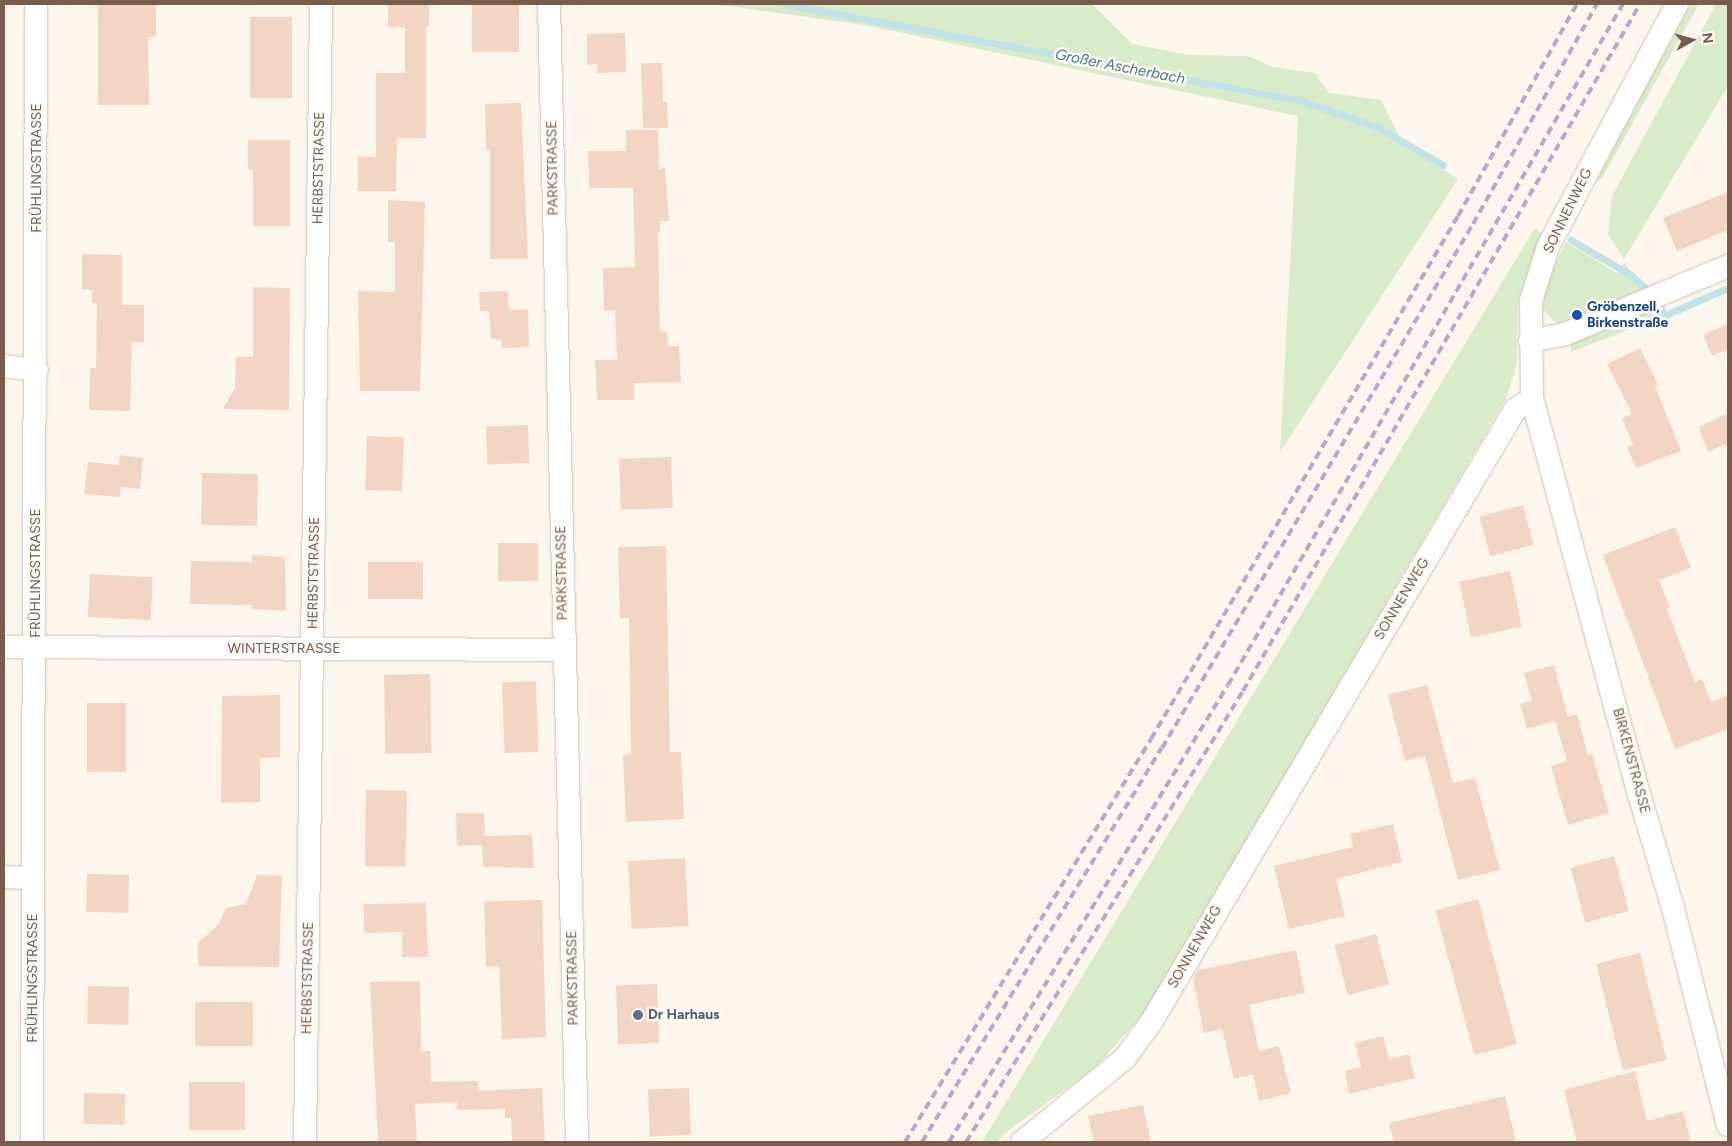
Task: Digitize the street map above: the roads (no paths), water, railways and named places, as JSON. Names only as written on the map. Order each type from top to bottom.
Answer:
[{"type":"street","name":"FRÜHLINGSTRASSE","points":[[32,1142],[37,370],[36,4]]},
{"type":"street","name":"HERBSTSTRASSE","points":[[305,1142],[321,4]]},
{"type":"street","name":"PARKSTRASSE","points":[[549,4],[577,1142]]},
{"type":"street","name":"SONNENWEG","points":[[1022,1142],[1125,1058],[1152,1021],[1515,410],[1532,398],[1531,301],[1548,247],[1677,4]]},
{"type":"street","points":[[1530,341],[1565,334],[1629,309],[1728,266]]},
{"type":"street","points":[[4,366],[37,370]]},
{"type":"street","name":"BIRKENSTRASSE","points":[[1532,398],[1638,791],[1677,921],[1728,1125]]},
{"type":"street","name":"WINTERSTRASSE","points":[[4,647],[564,650]]},
{"type":"street","points":[[4,878],[33,878]]},
{"type":"waterway","name":"Großer Ascherbach","points":[[785,4],[1302,101],[1379,128],[1443,165]]},
{"type":"waterway","name":"Großer Ascherbach","points":[[1571,240],[1631,275],[1652,294],[1665,315],[1728,288]]},
{"type":"railway","points":[[905,1142],[1151,739],[1458,216],[1577,4]]},
{"type":"railway","points":[[922,1142],[1162,748],[1473,224],[1597,4]]},
{"type":"railway","points":[[949,1142],[1228,685],[1623,4]]},
{"type":"railway","points":[[966,1142],[1243,691],[1640,4]]},
{"type":"place","name":"Gröbenzell, Birkenstraße","points":[[1577,315]]},
{"type":"place","name":"Dr Harhaus","points":[[638,1015]]}]
